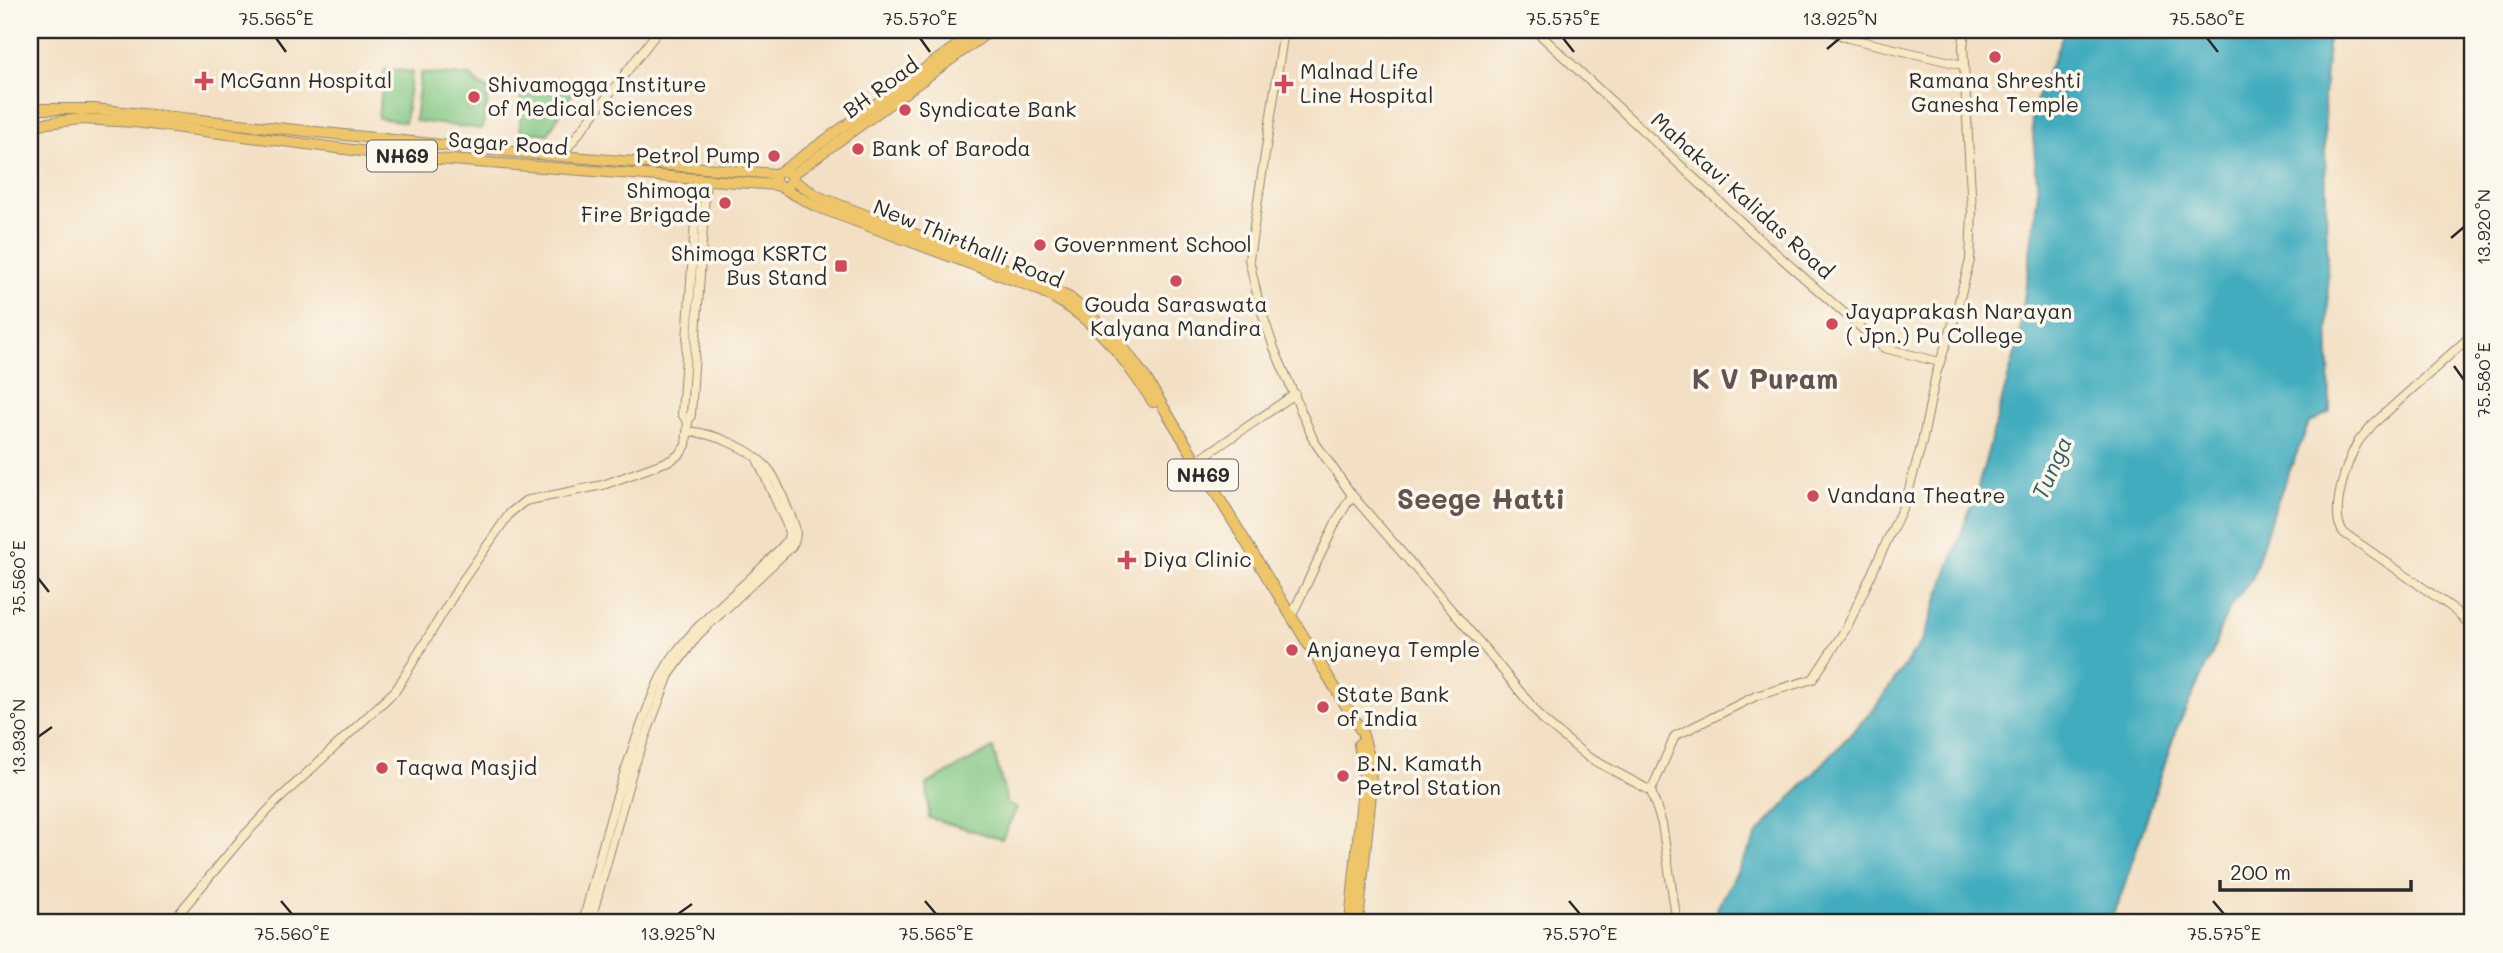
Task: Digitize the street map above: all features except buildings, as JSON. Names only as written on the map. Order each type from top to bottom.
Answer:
[{"type":"highway","name":"Sagar Road","points":[[30,111],[94,109],[783,179]]},
{"type":"highway","name":"Sagar Road","points":[[30,125],[81,119],[135,122],[399,156],[702,178],[783,179]]},
{"type":"highway","name":"NH69","points":[[783,179],[819,197],[1024,276],[1070,298],[1117,339],[1144,377],[1193,464],[1362,732],[1370,760],[1357,923]]},
{"type":"highway","name":"New Thirthalli Road","points":[[783,179],[815,206],[1028,285],[1069,305],[1097,330],[1128,364],[1193,464],[1352,725],[1363,759],[1365,809],[1350,923]]},
{"type":"main road","name":"BH Road","points":[[783,179],[978,30]]},
{"type":"main road","name":"BH Road","points":[[783,179],[992,30]]},
{"type":"street","points":[[562,155],[659,30]]},
{"type":"street","points":[[1284,30],[1249,259],[1273,348],[1314,441],[1352,495],[1544,721],[1588,757],[1651,791]]},
{"type":"street","name":"Mahakavi Kalidas Road","points":[[1535,30],[1754,233],[1884,348],[1940,362]]},
{"type":"street","points":[[1828,30],[1848,38],[1963,65]]},
{"type":"street","points":[[1678,923],[1662,824],[1651,791],[1675,736],[1756,696],[1813,679],[1847,626],[1906,500],[1940,362],[1970,260],[1972,211],[1963,65],[1965,30]]},
{"type":"street","points":[[171,923],[259,820],[396,690],[457,590],[510,513],[525,501],[603,485],[671,460],[684,449],[691,415],[702,178]]},
{"type":"street","points":[[2473,334],[2372,425],[2358,442],[2336,513],[2344,533],[2451,607],[2473,628]]},
{"type":"street","points":[[1193,464],[1295,394]]},
{"type":"street","points":[[590,923],[633,769],[669,675],[698,635],[792,546],[796,539],[795,526],[769,469],[744,450],[688,427]]},
{"type":"street","points":[[583,923],[609,820],[631,753],[662,675],[673,656],[697,628],[787,541],[787,525],[758,461]]},
{"type":"street","points":[[1291,617],[1335,524],[1352,495]]},
{"type":"green space","points":[[385,69],[412,72],[405,122],[378,118]]},
{"type":"green space","points":[[421,73],[471,76],[478,84],[490,90],[482,129],[415,121]]},
{"type":"green space","points":[[540,82],[577,86],[548,134],[520,131],[521,92],[531,90]]},
{"type":"green space","points":[[993,748],[1007,803],[1017,808],[1002,839],[929,818],[927,784]]},
{"type":"water","name":"Tunga","points":[[2065,30],[2329,30],[2324,97],[2330,412],[2309,423],[2274,509],[2252,579],[2232,604],[2176,730],[2119,902],[2109,923],[1719,923],[1717,909],[1758,833],[1874,709],[1923,639],[1978,487],[2019,339],[2038,192],[2031,112]]},
{"type":"waterway","points":[[30,909],[42,923]]},
{"type":"place","name":"Ramana Shreshti Ganesha Temple","points":[[1995,57]]},
{"type":"place","name":"McGann Hospital","points":[[204,81]]},
{"type":"place","name":"Malnad Life Line Hospital","points":[[1284,84]]},
{"type":"place","name":"Shivamogga Institure of Medical Sciences","points":[[474,97]]},
{"type":"place","name":"Syndicate Bank","points":[[905,110]]},
{"type":"place","name":"Bank of Baroda","points":[[858,149]]},
{"type":"place","name":"Petrol Pump","points":[[774,156]]},
{"type":"place","name":"Shimoga Fire Brigade","points":[[725,203]]},
{"type":"place","name":"Government School","points":[[1040,245]]},
{"type":"place","name":"Shimoga KSRTC Bus Stand","points":[[841,266]]},
{"type":"place","name":"Gouda Saraswata Kalyana Mandira","points":[[1176,281]]},
{"type":"place","name":"Jayaprakash Narayan ( Jpn.) Pu College","points":[[1832,324]]},
{"type":"place","name":"Vandana Theatre","points":[[1813,496]]},
{"type":"place","name":"Diya Clinic","points":[[1127,560]]},
{"type":"place","name":"Anjaneya Temple","points":[[1292,650]]},
{"type":"place","name":"State Bank of India","points":[[1323,707]]},
{"type":"place","name":"Taqwa Masjid","points":[[382,768]]},
{"type":"place","name":"B.N. Kamath Petrol Station","points":[[1343,776]]},
{"type":"district","name":"K V Puram","points":[[1765,379]]},
{"type":"district","name":"Seege Hatti","points":[[1481,499]]}]
